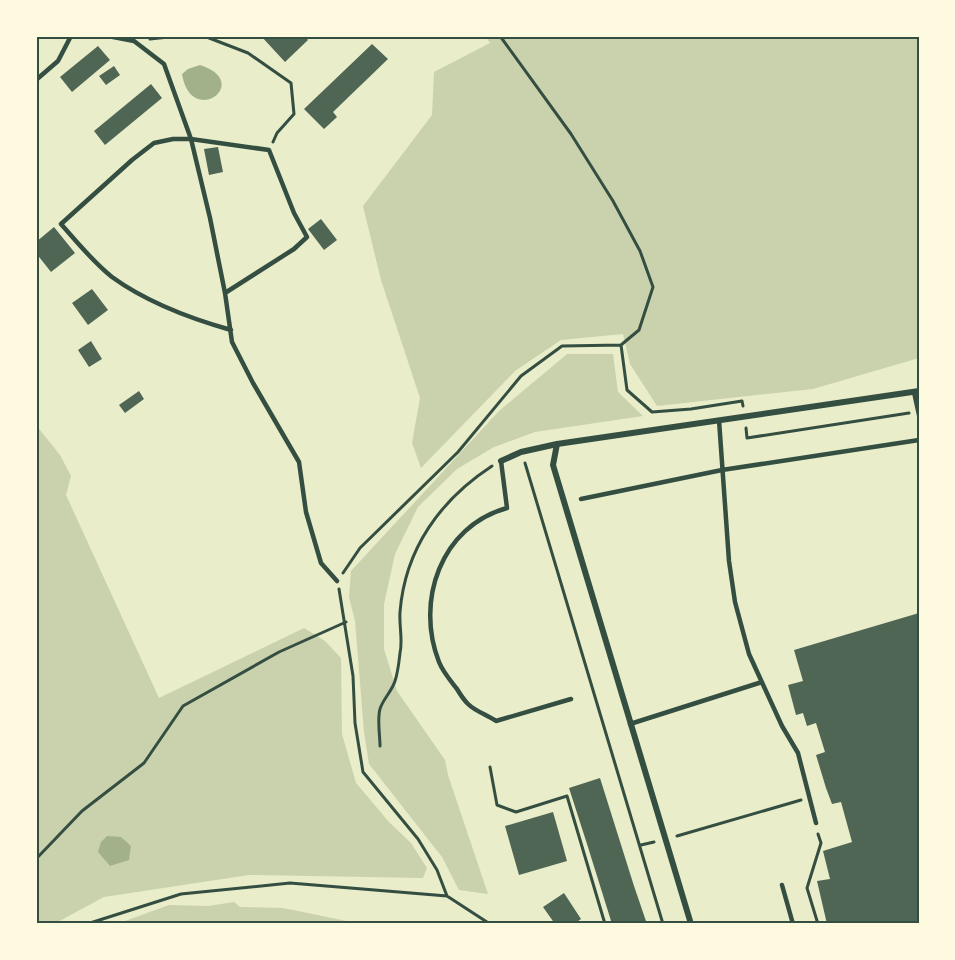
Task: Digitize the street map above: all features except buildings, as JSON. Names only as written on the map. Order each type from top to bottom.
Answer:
[{"type":"street","points":[[501,461],[521,452],[556,444],[917,392]]},
{"type":"street","points":[[556,444],[553,465],[691,924]]},
{"type":"lane","points":[[36,80],[58,61],[71,36]]},
{"type":"lane","points":[[108,36],[134,41],[164,64],[191,139],[225,292],[232,342],[299,462],[306,512],[321,563],[338,581]]},
{"type":"lane","points":[[225,292],[294,249],[307,237],[294,213],[269,150],[191,139],[173,139],[154,143],[61,224],[85,252],[112,277],[144,296],[213,325],[231,330]]},
{"type":"lane","points":[[917,392],[919,415]]},
{"type":"lane","points":[[719,420],[729,561],[735,602],[749,654],[782,726],[798,753],[816,823]]},
{"type":"lane","points":[[581,499],[722,470],[919,440]]},
{"type":"lane","points":[[501,461],[507,508],[483,518],[468,529],[441,562],[434,584],[430,610],[434,644],[444,673],[468,704],[496,721],[572,699]]},
{"type":"lane","points":[[630,724],[762,682]]},
{"type":"lane","points":[[782,885],[793,924]]},
{"type":"path","points":[[134,41],[178,36]]},
{"type":"path","points":[[204,36],[248,53],[291,83],[294,114],[278,133]]},
{"type":"path","points":[[447,896],[437,870],[418,839],[363,772],[355,723],[353,676],[346,622],[338,581],[360,548],[458,452],[521,375],[562,346],[621,345],[639,330],[653,287],[640,251],[614,201],[571,134],[500,36]]},
{"type":"path","points":[[521,452],[663,924]]},
{"type":"path","points":[[380,746],[380,710],[395,682],[401,648],[399,614],[404,582],[414,555],[425,531],[440,510],[459,490],[501,461]]},
{"type":"path","points":[[36,860],[82,811],[144,763],[183,706],[279,652],[346,622]]},
{"type":"path","points":[[490,767],[497,805],[516,812],[567,796],[605,924]]},
{"type":"path","points":[[641,845],[810,798]]},
{"type":"path","points":[[816,823],[820,843],[807,888],[818,924]]},
{"type":"path","points":[[87,924],[181,894],[290,884],[447,896],[490,924]]},
{"type":"shaded area","points":[[485,36],[919,36],[919,358],[813,389],[657,406],[630,364],[623,334],[561,340],[515,371],[421,468],[412,443],[420,398],[381,280],[363,206],[432,115],[434,72],[490,43]]},
{"type":"shaded area","points":[[200,65],[215,73],[221,81],[220,90],[215,97],[206,100],[196,98],[188,90],[182,74]]},
{"type":"shaded area","points":[[567,354],[613,354],[618,392],[643,416],[535,432],[494,447],[457,469],[418,507],[395,554],[384,604],[384,649],[397,691],[445,760],[488,894],[459,890],[442,857],[369,764],[364,732],[355,621],[349,597],[351,571],[499,411]]},
{"type":"shaded area","points":[[36,425],[60,455],[71,476],[66,495],[159,698],[304,628],[325,641],[341,658],[342,734],[356,783],[389,822],[411,843],[427,868],[423,878],[249,875],[104,897],[54,924],[36,924]]},
{"type":"shaded area","points":[[107,836],[121,837],[131,846],[129,860],[110,866],[98,852],[101,842]]},
{"type":"shaded area","points":[[234,902],[240,907],[283,908],[361,924],[117,924],[169,905],[208,906]]}]
